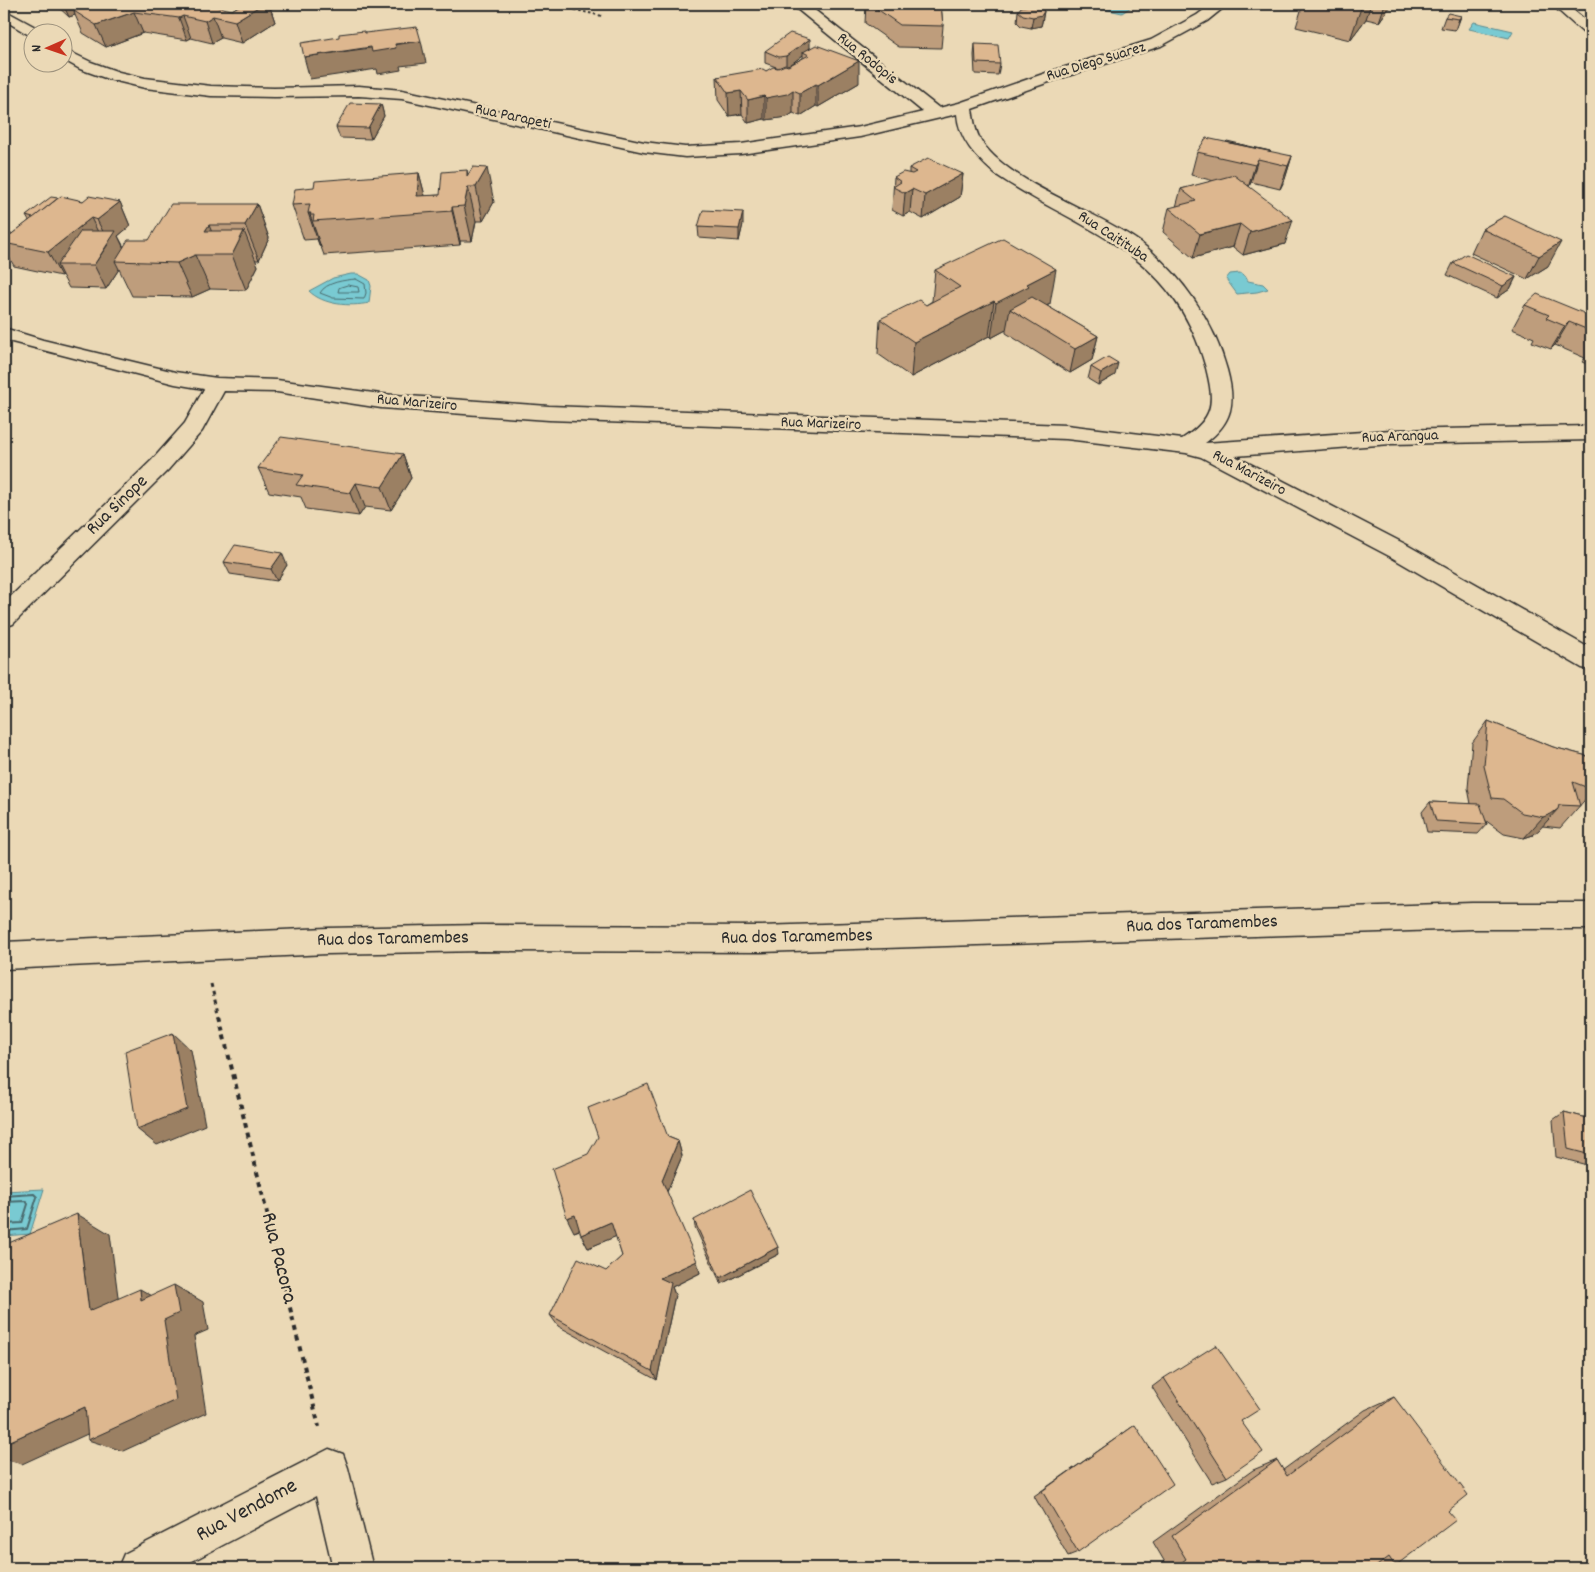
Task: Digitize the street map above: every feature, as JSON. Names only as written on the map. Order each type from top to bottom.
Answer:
[{"type":"street","name":"Rua Rodopis","points":[[798,4],[936,114]]},
{"type":"street","name":"Rua Diego Suarez","points":[[964,107],[1049,77],[1156,44],[1202,18],[1221,4]]},
{"type":"street","points":[[1558,4],[1591,32]]},
{"type":"street","points":[[4,14],[22,25]]},
{"type":"street","name":"Rua Parapeti","points":[[72,57],[100,71],[147,84],[253,92],[359,91],[392,93],[514,117],[665,151],[705,152],[741,149],[860,132],[964,107]]},
{"type":"street","name":"Rua Caitituba","points":[[964,107],[968,130],[983,153],[993,164],[1032,190],[1110,231],[1135,248],[1158,268],[1180,294],[1208,345],[1222,394],[1221,412],[1215,424],[1202,436],[1197,449]]},
{"type":"street","name":"Rua Marizeiro","points":[[4,334],[36,344],[166,376],[217,384],[277,386],[381,401],[483,408],[879,426],[1066,432],[1197,449],[1399,550],[1591,661]]},
{"type":"street","name":"Rua Sinope","points":[[4,618],[142,484],[181,442],[194,426],[217,384]]},
{"type":"street","name":"Rua Arangua","points":[[1197,449],[1392,437],[1591,433]]},
{"type":"street","name":"Rua dos Taramembes","points":[[4,956],[327,941],[761,939],[1452,917],[1591,916]]},
{"type":"street","points":[[329,1468],[352,1568]]},
{"type":"street","name":"Rua Vendome","points":[[138,1568],[329,1468]]},
{"type":"path","points":[[550,4],[602,16]]},
{"type":"path","name":"Rua Pacora","points":[[202,947],[329,1468]]},
{"type":"water","points":[[1087,4],[1123,4],[1131,7],[1122,13]]},
{"type":"water","points":[[1474,22],[1513,31],[1509,38],[1469,29]]},
{"type":"water","points":[[1240,273],[1248,281],[1263,284],[1268,289],[1237,294],[1226,279],[1230,274]]},
{"type":"water","points":[[358,274],[369,280],[371,286],[369,303],[354,305],[337,304],[315,296],[309,291],[333,278]]},
{"type":"water","points":[[44,1189],[30,1234],[4,1236],[4,1191]]},
{"type":"building","points":[[96,4],[137,4],[143,7],[148,4],[171,7],[176,4],[205,4],[232,10],[242,4],[263,4],[235,21],[213,16],[205,21],[183,16],[179,18],[134,12],[96,25],[74,11]]},
{"type":"building","points":[[870,4],[941,4],[943,26],[900,25]]},
{"type":"building","points":[[1342,4],[1364,4],[1361,8]]},
{"type":"building","points":[[1030,5],[1039,7],[1044,11],[1042,15],[1033,17],[1023,15],[1018,11],[1021,7]]},
{"type":"building","points":[[1448,13],[1461,16],[1459,19],[1445,17]]},
{"type":"building","points":[[417,27],[421,41],[395,44],[396,48],[372,52],[371,47],[304,57],[301,43],[339,37],[339,34]]},
{"type":"building","points":[[790,33],[810,39],[786,56],[779,57],[765,51]]},
{"type":"building","points":[[975,44],[998,45],[1000,64],[976,63]]},
{"type":"building","points":[[816,45],[859,61],[818,85],[816,84],[800,93],[793,90],[787,94],[766,98],[764,96],[748,100],[741,91],[728,93],[717,77],[763,69],[766,71],[773,67],[788,66],[809,55],[803,52]]},
{"type":"building","points":[[350,103],[381,104],[368,128],[336,127]]},
{"type":"building","points":[[1206,138],[1292,156],[1288,166],[1258,159],[1255,165],[1197,152]]},
{"type":"building","points":[[1227,141],[1270,151],[1226,142]]},
{"type":"building","points":[[928,158],[963,174],[925,195],[912,189],[905,193],[893,187],[901,182],[894,177],[903,172],[912,174],[916,172],[909,168]]},
{"type":"building","points":[[473,167],[487,168],[476,187],[468,187],[464,206],[452,207],[452,211],[313,221],[314,215],[308,213],[310,204],[292,205],[295,189],[314,187],[315,181],[419,173],[417,196],[440,195],[442,172],[467,170],[467,176]]},
{"type":"building","points":[[1234,175],[1293,220],[1250,232],[1240,224],[1200,234],[1169,208],[1196,201],[1181,189]]},
{"type":"building","points":[[61,196],[83,201],[89,196],[120,202],[97,220],[91,218],[48,252],[4,243],[4,240]]},
{"type":"building","points":[[51,197],[58,198],[33,218],[26,216]]},
{"type":"building","points":[[171,204],[257,204],[245,225],[209,225],[205,231],[244,231],[232,255],[195,255],[177,263],[115,261],[128,240],[149,240]]},
{"type":"building","points":[[703,210],[743,212],[739,229],[698,227]]},
{"type":"building","points":[[1505,216],[1561,242],[1539,256],[1482,229]]},
{"type":"building","points":[[81,231],[116,231],[94,265],[57,265]]},
{"type":"building","points":[[1003,238],[1056,269],[996,303],[994,301],[914,342],[880,319],[919,300],[926,305],[960,287],[935,270]]},
{"type":"building","points":[[1466,254],[1516,277],[1503,286],[1453,263]]},
{"type":"building","points":[[1537,294],[1591,316],[1591,331],[1569,322],[1565,326],[1546,318],[1549,315],[1525,305]]},
{"type":"building","points":[[1032,297],[1098,336],[1075,349],[1010,309]]},
{"type":"building","points":[[1108,357],[1118,363],[1101,373],[1091,367]]},
{"type":"building","points":[[281,437],[403,454],[382,487],[356,483],[350,493],[296,485],[303,475],[258,468]]},
{"type":"building","points":[[235,545],[282,553],[271,569],[224,562]]},
{"type":"building","points":[[1488,721],[1553,747],[1591,757],[1591,789],[1573,782],[1580,806],[1559,805],[1558,809],[1543,817],[1522,813],[1503,799],[1492,798],[1484,766]]},
{"type":"building","points":[[1430,802],[1480,804],[1487,824],[1436,821]]},
{"type":"building","points":[[173,1033],[187,1109],[137,1129],[125,1051]]},
{"type":"building","points":[[648,1084],[668,1137],[678,1141],[662,1180],[697,1261],[660,1278],[671,1283],[652,1371],[550,1315],[578,1258],[606,1271],[622,1256],[611,1222],[581,1235],[575,1215],[567,1218],[552,1169],[588,1154],[598,1137],[588,1108]]},
{"type":"building","points":[[1564,1112],[1591,1119],[1591,1155],[1568,1149]]},
{"type":"building","points":[[750,1190],[778,1247],[720,1278],[694,1220]]},
{"type":"building","points":[[77,1214],[89,1311],[140,1289],[141,1300],[174,1285],[179,1313],[164,1320],[176,1400],[88,1440],[85,1407],[4,1444],[4,1245]]},
{"type":"building","points":[[1216,1345],[1260,1409],[1241,1421],[1263,1452],[1227,1477],[1164,1378]]},
{"type":"building","points":[[1394,1397],[1468,1495],[1448,1511],[1456,1520],[1395,1566],[1389,1557],[1374,1568],[1174,1568],[1186,1559],[1172,1536],[1277,1460],[1287,1476]]},
{"type":"building","points":[[1135,1425],[1173,1484],[1078,1552],[1042,1491]]}]
